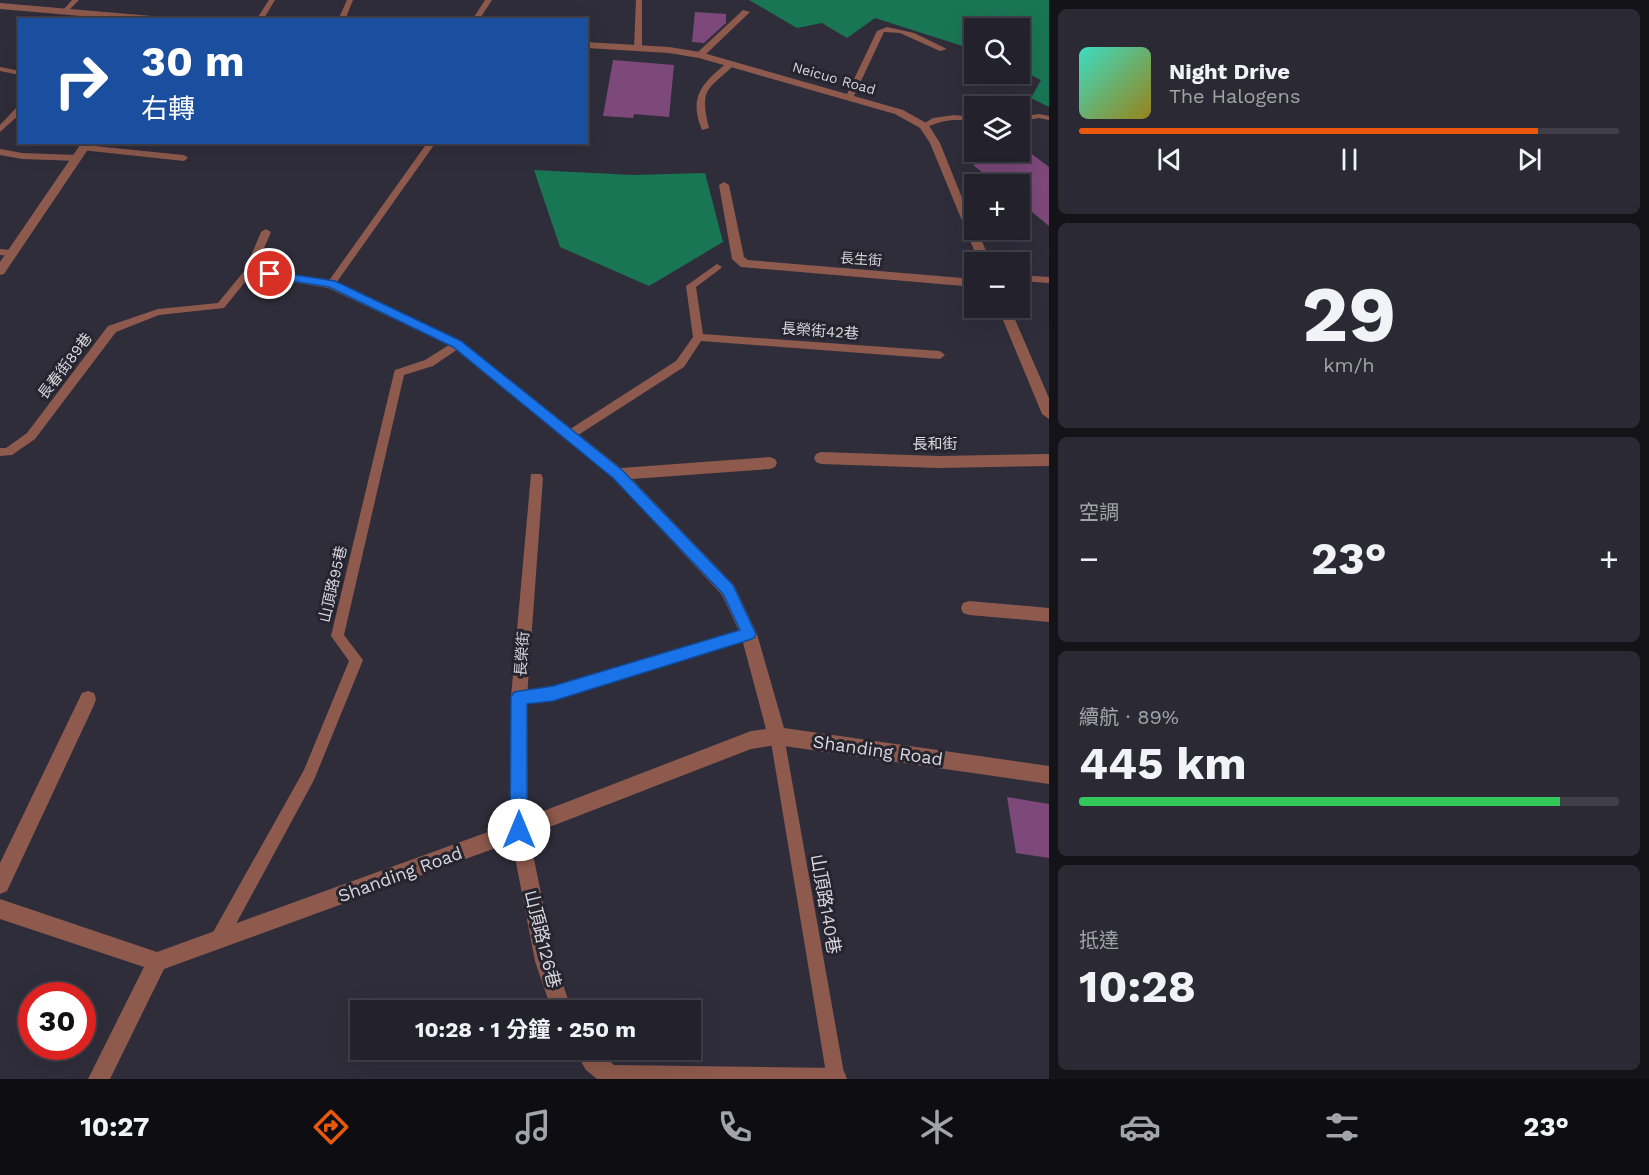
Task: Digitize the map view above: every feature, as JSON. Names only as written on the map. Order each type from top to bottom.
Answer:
[{"type":"street","points":[[0,6],[144,18]]},
{"type":"street","name":"Neicuo Road","points":[[588,45],[700,55],[898,112],[924,126]]},
{"type":"street","points":[[924,126],[935,143],[981,252]]},
{"type":"street","points":[[0,271],[86,145]]},
{"type":"street","name":"長生街","points":[[724,185],[738,259],[745,264],[964,282]]},
{"type":"street","points":[[249,271],[331,284],[457,344],[568,436],[618,474],[728,590],[749,634],[777,736]]},
{"type":"street","points":[[1008,318],[1049,414]]},
{"type":"street","name":"長和街","points":[[821,458],[939,462],[1049,460]]},
{"type":"street","points":[[618,474],[770,463]]},
{"type":"street","name":"長榮街","points":[[519,830],[519,697],[536,478]]},
{"type":"street","points":[[969,608],[1049,615]]},
{"type":"street","points":[[0,884],[88,699]]},
{"type":"street","name":"Shanding Road","points":[[157,962],[519,830],[751,740],[777,736],[1049,775]]},
{"type":"street","name":"山頂路126巷","points":[[519,830],[545,961],[558,1000]]},
{"type":"street","points":[[0,909],[157,962],[99,1079]]},
{"type":"street","points":[[591,1060],[611,1076],[836,1079]]},
{"type":"lane","points":[[66,10],[76,0]]},
{"type":"lane","points":[[260,18],[272,0]]},
{"type":"lane","points":[[343,18],[350,0]]},
{"type":"lane","points":[[476,18],[489,0]]},
{"type":"lane","points":[[638,48],[639,0]]},
{"type":"lane","points":[[700,55],[746,12]]},
{"type":"lane","points":[[849,98],[881,31],[885,28],[896,28],[943,49]]},
{"type":"lane","points":[[705,128],[698,101],[703,89],[731,64]]},
{"type":"lane","points":[[0,69],[18,73]]},
{"type":"lane","points":[[0,130],[18,111]]},
{"type":"lane","points":[[924,126],[933,119],[943,116],[964,118]]},
{"type":"lane","points":[[1030,118],[1039,116],[1049,118]]},
{"type":"lane","points":[[86,145],[184,158]]},
{"type":"lane","points":[[331,284],[430,145]]},
{"type":"lane","points":[[0,152],[22,156],[77,158]]},
{"type":"lane","name":"長春街89巷","points":[[0,452],[8,452],[32,436],[112,329],[158,312],[220,306],[249,271],[266,232]]},
{"type":"lane","points":[[0,252],[12,253]]},
{"type":"lane","points":[[568,436],[680,364],[698,337],[691,286],[717,267]]},
{"type":"lane","points":[[1030,279],[1049,280]]},
{"type":"lane","name":"長榮街42巷","points":[[698,337],[940,355]]},
{"type":"lane","name":"山頂路95巷","points":[[218,940],[309,776],[356,660],[337,636],[399,374],[429,363],[457,344]]},
{"type":"lane","points":[[519,697],[553,693],[749,634]]},
{"type":"lane","name":"山頂路140巷","points":[[777,736],[836,1079]]},
{"type":"green space","points":[[749,0],[1049,0],[1049,107],[1031,98],[1041,80],[1030,75],[1030,18],[964,18],[964,46],[875,18],[847,38],[822,23],[797,28]]},
{"type":"green space","points":[[534,170],[633,175],[705,173],[723,242],[649,286],[560,247]]},
{"type":"building","points":[[695,12],[726,14],[726,23],[704,43],[692,42]]},
{"type":"building","points":[[613,60],[674,65],[669,117],[634,114],[633,118],[603,116]]},
{"type":"building","points":[[1030,153],[1049,167],[1049,226],[1030,210],[1030,174],[984,174],[973,165],[982,162],[1030,162]]},
{"type":"building","points":[[1007,797],[1049,804],[1049,858],[1016,853]]},
{"type":"route","points":[[270,274],[331,284],[457,344],[568,436],[618,474],[728,590],[749,634],[553,693],[519,697],[519,830]]}]
